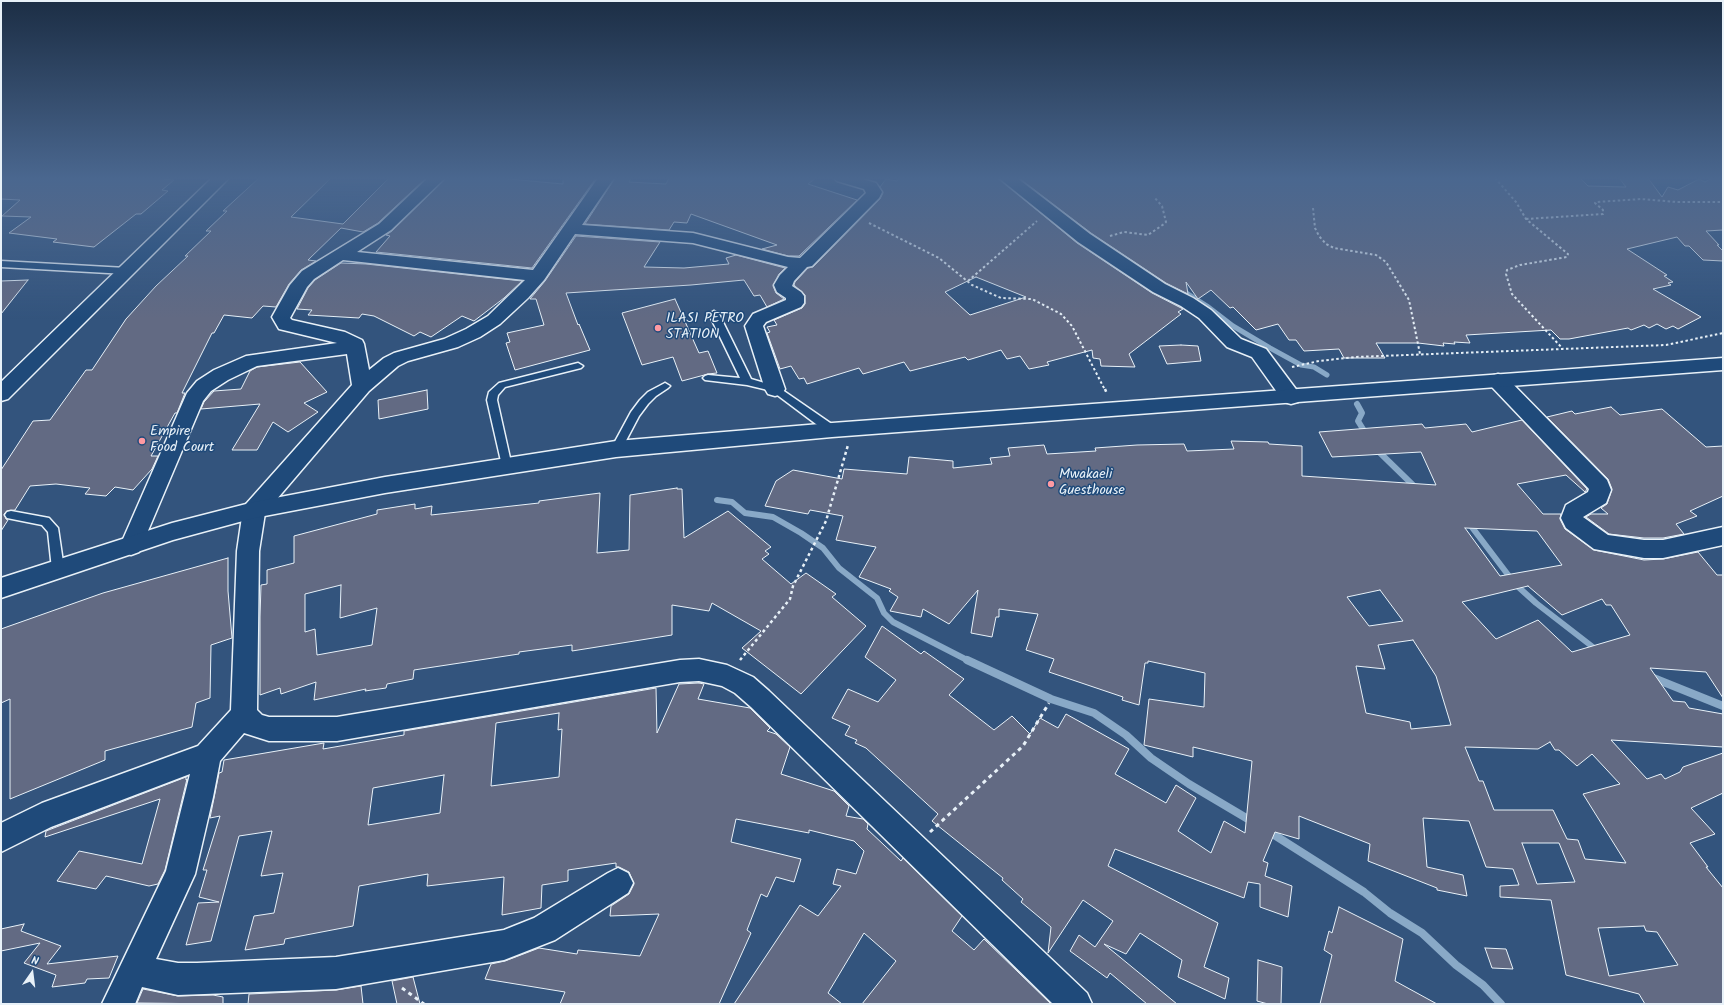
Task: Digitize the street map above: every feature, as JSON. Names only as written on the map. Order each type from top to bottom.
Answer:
[{"type":"main road","points":[[1,394],[174,225]]},
{"type":"main road","points":[[362,386],[355,344],[338,336],[286,325],[281,319],[299,285],[305,278],[387,225]]},
{"type":"main road","points":[[1,838],[42,817],[207,755],[244,714],[248,551],[254,510],[362,386],[397,358],[451,343],[488,324],[522,294],[538,276],[575,225]]},
{"type":"main road","points":[[572,229],[693,238],[788,262],[801,263],[806,262],[845,225]]},
{"type":"main road","points":[[1068,225],[1090,242],[1159,288],[1187,302],[1205,314],[1228,338],[1241,346],[1259,353],[1291,397]]},
{"type":"main road","points":[[340,255],[538,276]]},
{"type":"main road","points":[[775,389],[754,326],[759,318],[795,303],[795,296],[783,288],[783,285],[786,279],[801,263]]},
{"type":"main road","points":[[131,546],[194,398],[204,386],[221,375],[253,360],[355,347]]},
{"type":"main road","points":[[1,588],[193,526],[254,510],[385,485],[616,449],[852,428],[1291,397],[1723,364]]},
{"type":"main road","points":[[1498,381],[1599,486],[1600,493],[1598,496],[1574,511],[1572,518],[1574,522],[1602,543],[1644,549],[1663,549],[1723,536]]},
{"type":"main road","points":[[244,714],[254,725],[269,729],[337,729],[680,671],[699,670],[727,676],[744,686],[760,699],[1076,1004]]},
{"type":"main road","points":[[118,1004],[180,874],[200,797],[207,755]]},
{"type":"main road","points":[[134,970],[178,979],[197,980],[336,973],[504,945],[544,929],[618,883]]},
{"type":"lane","points":[[1,264],[126,271]]},
{"type":"lane","points":[[714,314],[747,382]]},
{"type":"lane","points":[[507,467],[492,400],[493,394],[502,385],[578,366]]},
{"type":"lane","points":[[708,378],[747,382],[775,389],[832,430]]},
{"type":"lane","points":[[616,449],[634,414],[652,394],[666,386]]},
{"type":"lane","points":[[11,515],[45,521],[54,531],[58,569]]},
{"type":"path","points":[[872,225],[939,258],[972,285],[994,295],[1011,299],[1032,299],[1062,314],[1072,326],[1115,409]]},
{"type":"path","points":[[968,281],[1032,225]]},
{"type":"path","points":[[1090,242],[1122,232],[1148,235],[1163,225]]},
{"type":"path","points":[[1315,225],[1319,236],[1326,244],[1334,248],[1376,255],[1386,262],[1404,289],[1409,300],[1420,354]]},
{"type":"path","points":[[1533,225],[1568,256],[1514,266],[1506,272],[1510,289],[1512,294],[1563,349]]},
{"type":"path","points":[[1273,372],[1319,361],[1355,357],[1666,345],[1723,333]]},
{"type":"path","points":[[727,676],[790,600],[794,586],[826,521],[852,428]]},
{"type":"path","points":[[914,847],[1024,746],[1049,703]]},
{"type":"building","points":[[20,225],[122,225],[94,247],[53,242],[57,239],[9,233]]},
{"type":"building","points":[[212,225],[375,225],[363,232],[341,228],[308,260],[316,261],[301,270],[289,284],[276,307],[263,306],[252,318],[224,315],[214,333],[212,333],[182,393],[185,393],[177,413],[175,413],[151,456],[158,456],[152,469],[133,490],[115,487],[106,496],[85,494],[90,488],[56,484],[30,486],[15,510],[7,511],[4,514],[8,520],[1,531],[1,470],[33,421],[50,420],[86,370],[92,370],[126,319],[156,286],[188,256],[185,256],[211,231],[206,231]]},
{"type":"building","points":[[398,225],[563,225],[532,268],[376,252],[390,236],[386,235]]},
{"type":"building","points":[[598,225],[672,225],[669,230]]},
{"type":"building","points":[[721,225],[831,225],[799,256],[788,256],[762,249],[777,245]]},
{"type":"building","points":[[854,225],[1055,225],[1077,243],[1152,293],[1183,309],[1178,312],[1181,314],[1129,354],[1135,367],[1101,366],[1100,359],[1093,358],[1092,350],[1047,362],[1049,365],[1029,369],[1020,356],[1007,359],[1001,350],[968,360],[965,357],[910,371],[904,362],[863,374],[859,368],[807,384],[804,378],[799,379],[791,366],[780,369],[767,333],[770,332],[767,327],[777,325],[774,320],[802,308],[805,304],[805,295],[794,285],[808,268],[813,267]],"holes":[[[976,277],[1026,297],[970,315],[945,292]]]},
{"type":"building","points":[[1080,225],[1723,225],[1723,230],[1706,231],[1723,251],[1723,261],[1703,260],[1689,246],[1685,246],[1677,237],[1627,249],[1667,275],[1664,276],[1673,282],[1668,283],[1671,285],[1653,289],[1701,317],[1678,329],[1673,326],[1666,329],[1657,324],[1649,328],[1644,325],[1631,330],[1628,328],[1569,339],[1560,339],[1551,330],[1466,335],[1470,343],[1443,343],[1444,346],[1418,343],[1376,343],[1385,358],[1344,358],[1339,349],[1304,351],[1296,340],[1289,340],[1278,324],[1256,330],[1233,307],[1230,308],[1211,290],[1198,299],[1186,282],[1188,294],[1166,283]]},
{"type":"building","points":[[576,236],[660,242],[644,267],[684,268],[729,264],[726,258],[736,255],[785,268],[779,274],[773,286],[776,293],[784,299],[767,307],[760,295],[754,296],[744,280],[566,293],[578,325],[579,324],[590,350],[515,370],[506,343],[510,342],[507,333],[544,325],[536,299],[530,299],[545,281]]},
{"type":"building","points":[[341,263],[366,264],[522,281],[504,298],[474,321],[462,316],[431,337],[420,332],[414,336],[374,316],[362,314],[359,318],[308,315],[312,310],[297,309],[308,288],[315,280]]},
{"type":"building","points":[[28,280],[1,314],[1,281]]},
{"type":"building","name":"ILASI PETRO STATION","points":[[675,299],[699,353],[708,351],[717,373],[682,381],[673,357],[642,365],[622,313]]},
{"type":"building","points":[[1159,346],[1198,346],[1201,361],[1167,364]]},
{"type":"building","points":[[300,362],[327,392],[304,403],[318,412],[288,432],[273,422],[257,450],[232,450],[260,404],[201,409],[204,402],[214,391],[241,389],[250,371],[257,367]]},
{"type":"building","points":[[427,390],[428,409],[379,419],[378,400]]},
{"type":"building","points":[[1611,407],[1620,415],[1662,409],[1706,447],[1723,446],[1723,496],[1690,511],[1697,516],[1676,524],[1684,534],[1663,538],[1644,538],[1609,534],[1586,517],[1591,514],[1608,514],[1601,508],[1607,504],[1612,489],[1608,479],[1547,417],[1572,411],[1575,414]]},
{"type":"building","points":[[1522,420],[1587,489],[1585,492],[1566,475],[1517,484],[1543,514],[1561,514],[1560,519],[1565,529],[1594,550],[1644,560],[1663,559],[1698,552],[1717,575],[1723,575],[1723,698],[1706,672],[1650,668],[1673,701],[1685,702],[1689,708],[1723,714],[1723,747],[1611,740],[1647,779],[1661,774],[1665,779],[1680,772],[1683,767],[1723,753],[1723,793],[1691,808],[1715,834],[1690,843],[1708,867],[1706,867],[1723,888],[1723,1004],[1645,1004],[1639,994],[1566,975],[1551,900],[1500,897],[1500,886],[1519,885],[1513,869],[1486,867],[1469,821],[1423,818],[1427,867],[1463,875],[1467,896],[1437,890],[1437,888],[1368,861],[1370,844],[1299,816],[1299,839],[1275,832],[1263,861],[1268,863],[1265,876],[1292,886],[1288,917],[1260,907],[1260,884],[1248,882],[1244,898],[1115,849],[1108,866],[1218,923],[1204,967],[1229,978],[1225,999],[1178,977],[1182,960],[1140,933],[1126,954],[1104,944],[1177,1004],[1147,1004],[1110,973],[1107,978],[1070,951],[1079,935],[1095,947],[1113,921],[1083,900],[1048,953],[1051,927],[1021,902],[1023,899],[1002,880],[1003,878],[932,821],[938,814],[866,748],[855,743],[857,740],[845,735],[850,726],[832,718],[848,689],[878,702],[896,680],[865,657],[882,626],[921,654],[924,651],[964,679],[949,695],[994,730],[1012,716],[1030,734],[1040,718],[1058,728],[1066,714],[1129,749],[1115,774],[1166,803],[1176,785],[1196,798],[1178,831],[1211,853],[1224,821],[1245,833],[1252,761],[1193,747],[1193,757],[1144,745],[1149,699],[1204,707],[1205,673],[1148,661],[1148,663],[1145,663],[1139,705],[1122,700],[1123,697],[1049,672],[1054,659],[1026,650],[1038,614],[999,609],[999,617],[996,617],[992,637],[971,633],[978,590],[949,624],[923,609],[921,617],[890,611],[898,597],[889,591],[891,589],[859,577],[876,547],[836,540],[843,516],[810,510],[808,514],[765,506],[776,481],[793,470],[842,479],[844,469],[907,474],[909,457],[953,461],[953,468],[992,464],[990,458],[1010,456],[1008,448],[1044,445],[1047,454],[1096,451],[1095,448],[1137,445],[1184,444],[1187,451],[1234,449],[1231,441],[1268,442],[1269,444],[1302,446],[1302,476],[1436,485],[1421,452],[1332,457],[1319,432],[1422,424],[1425,428],[1466,424],[1472,432]],"holes":[[[1465,528],[1537,531],[1562,565],[1500,576]],[[1528,586],[1562,615],[1602,599],[1606,605],[1611,605],[1630,635],[1572,652],[1538,620],[1496,639],[1462,602]],[[1380,590],[1403,621],[1369,626],[1347,597]],[[1413,640],[1436,676],[1451,725],[1411,729],[1410,722],[1366,713],[1356,666],[1385,669],[1378,645]],[[1550,742],[1555,750],[1559,750],[1577,766],[1592,754],[1620,784],[1583,794],[1626,863],[1585,859],[1578,840],[1567,839],[1553,810],[1494,810],[1483,781],[1479,781],[1465,747],[1538,749]],[[1522,843],[1559,843],[1575,882],[1537,884]],[[1644,926],[1646,931],[1657,932],[1678,965],[1609,976],[1598,928]]]},
{"type":"building","points":[[677,488],[682,489],[684,538],[728,511],[771,547],[765,551],[769,554],[762,559],[791,584],[806,573],[836,594],[832,597],[866,626],[801,694],[742,648],[761,631],[712,603],[709,611],[672,605],[672,635],[572,651],[572,645],[519,652],[519,654],[414,670],[413,679],[387,684],[386,688],[365,691],[366,689],[314,700],[316,682],[281,694],[280,688],[260,695],[261,585],[267,584],[267,570],[294,563],[294,536],[377,514],[377,510],[415,504],[415,509],[432,506],[431,515],[539,503],[539,501],[600,493],[597,553],[629,550],[630,495]],"holes":[[[341,585],[340,618],[377,608],[372,645],[317,655],[315,629],[305,632],[305,594]]]},
{"type":"building","points":[[228,558],[228,591],[232,638],[211,645],[210,698],[196,703],[192,727],[105,751],[105,760],[10,799],[10,699],[1,703],[1,629],[103,593]]},
{"type":"building","points":[[679,684],[704,684],[698,699],[750,708],[770,728],[767,731],[776,734],[790,747],[781,774],[834,791],[849,806],[846,816],[863,819],[868,824],[867,829],[901,861],[903,858],[962,916],[952,931],[974,950],[984,939],[1051,1004],[862,1004],[896,961],[864,933],[828,993],[842,1004],[734,1004],[800,905],[818,916],[841,886],[833,884],[837,869],[856,874],[864,851],[854,841],[809,830],[809,833],[736,819],[731,842],[801,859],[794,882],[776,877],[767,897],[761,894],[747,930],[751,933],[719,1004],[560,1004],[565,992],[485,979],[491,964],[505,961],[539,948],[577,954],[578,950],[640,956],[659,914],[610,916],[611,906],[629,894],[634,884],[629,872],[616,867],[616,863],[568,870],[568,881],[542,885],[541,908],[502,915],[504,877],[427,886],[428,874],[359,886],[353,926],[285,939],[284,944],[245,950],[254,916],[274,913],[283,873],[261,876],[272,831],[239,836],[211,941],[186,945],[198,903],[219,902],[199,897],[207,870],[203,870],[220,816],[210,818],[219,773],[222,772],[224,760],[324,743],[323,749],[404,735],[404,731],[656,688],[657,733]],"holes":[[[559,713],[558,730],[562,729],[559,777],[491,786],[496,723]],[[444,775],[440,813],[368,825],[373,788]]]},
{"type":"building","points":[[186,777],[186,780],[187,779],[165,870],[158,884],[149,886],[106,876],[96,889],[57,881],[79,851],[142,864],[160,799],[45,837],[46,831]]},
{"type":"building","points":[[1339,907],[1403,939],[1395,981],[1437,1004],[1320,1004],[1332,955],[1324,950],[1329,931],[1332,933]]},
{"type":"building","points":[[24,924],[21,931],[61,946],[47,964],[118,956],[109,978],[87,979],[85,983],[52,987],[56,975],[24,963],[40,943],[1,951],[1,929]]},
{"type":"building","points":[[1485,948],[1506,949],[1513,969],[1492,968]]},
{"type":"building","points":[[1258,960],[1282,967],[1281,1004],[1268,1004],[1257,1001]]},
{"type":"building","points":[[413,977],[420,1004],[397,1004],[392,981]]},
{"type":"building","points":[[361,986],[363,1004],[248,1004],[249,994],[336,990]]},
{"type":"building","points":[[143,989],[178,996],[213,995],[223,997],[223,1004],[137,1003]]},
{"type":"waterway","points":[[1174,285],[1207,306],[1233,326],[1270,348],[1301,365],[1314,367],[1327,375]]},
{"type":"waterway","points":[[1357,404],[1362,413],[1358,421],[1366,434]]},
{"type":"waterway","points":[[1375,448],[1416,488]]},
{"type":"waterway","points":[[717,500],[732,502],[745,513],[773,517],[801,533],[823,548],[839,568],[877,598],[884,613],[893,622],[968,660]]},
{"type":"waterway","points":[[1468,522],[1515,584],[1536,603],[1598,651]]},
{"type":"waterway","points":[[968,660],[1051,699],[1094,713],[1126,735],[1151,758],[1189,784],[1253,822]]},
{"type":"waterway","points":[[1651,677],[1723,706]]},
{"type":"waterway","points":[[1268,831],[1364,892],[1390,913],[1422,933],[1456,965],[1483,985],[1501,1004]]},
{"type":"place","name":"ILASI PETRO STATION","points":[[658,328]]},
{"type":"place","name":"Empire Food Court","points":[[142,441]]},
{"type":"place","name":"Mwakaeli Guesthouse","points":[[1051,484]]}]
